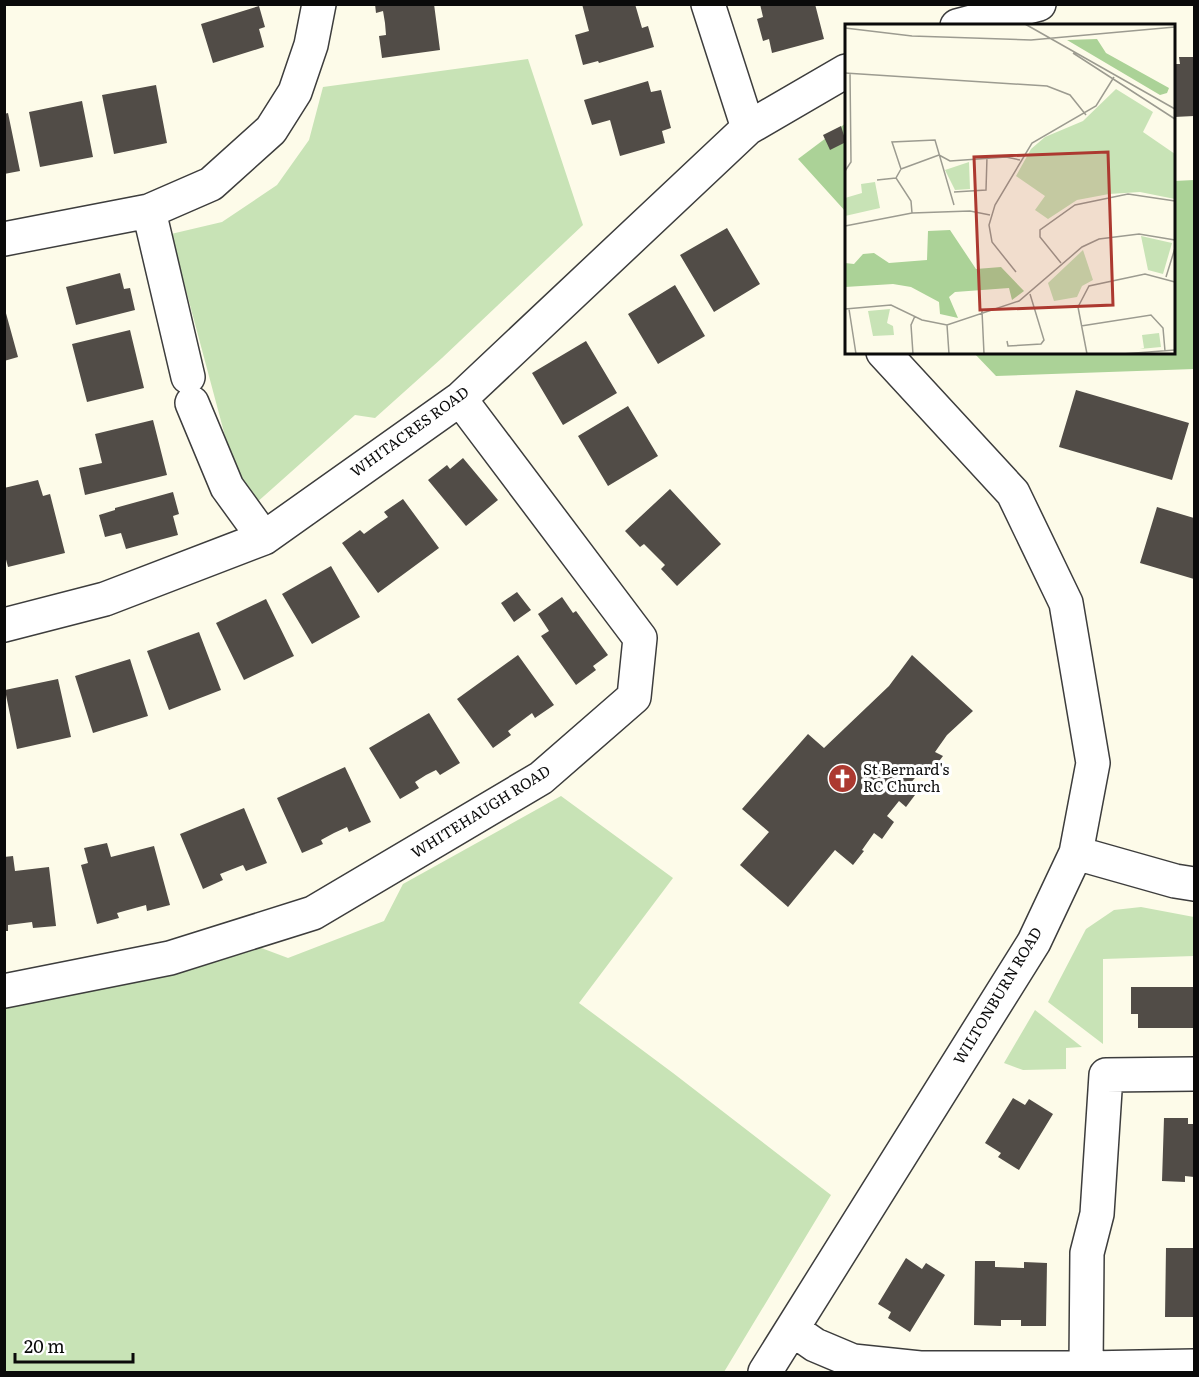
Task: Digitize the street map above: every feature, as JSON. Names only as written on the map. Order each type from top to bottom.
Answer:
[{"type":"street","points":[[4,239],[149,211],[211,183],[272,130],[296,92],[311,45],[319,4]]},
{"type":"street","points":[[708,4],[748,128]]},
{"type":"street","points":[[964,24],[1039,4]]},
{"type":"street","name":"WHITACRES ROAD","points":[[4,625],[105,598],[264,538],[460,399],[748,128],[845,72]]},
{"type":"street","points":[[149,211],[190,390],[227,487],[264,538]]},
{"type":"street","name":"WILTONBURN ROAD","points":[[765,1372],[1034,942],[1076,853],[1093,763],[1066,603],[1013,493],[885,354]]},
{"type":"street","name":"WHITEHAUGH ROAD","points":[[4,991],[170,958],[313,913],[541,778],[634,698],[640,638],[460,399]]},
{"type":"street","points":[[1076,853],[1194,884]]},
{"type":"street","points":[[1086,1368],[1088,1253],[1097,1214],[1106,1075],[1194,1074]]},
{"type":"street","points":[[792,1329],[815,1345],[853,1361],[920,1368],[1194,1366]]},
{"type":"green space","points":[[528,59],[583,225],[375,418],[355,415],[255,504],[229,451],[171,234],[222,222],[277,185],[309,140],[323,87]]},
{"type":"green space","points":[[845,124],[845,211],[798,159]]},
{"type":"green space","points":[[1194,180],[1194,369],[996,376],[975,354],[1175,354],[1175,181]]},
{"type":"green space","points":[[561,796],[673,878],[579,1003],[831,1195],[724,1372],[5,1372],[5,1005],[256,946],[288,958],[384,921],[403,884]]},
{"type":"green space","points":[[1141,907],[1194,917],[1194,956],[1103,959],[1103,1044],[1048,1002],[1086,929],[1114,910]]},
{"type":"green space","points":[[1035,1010],[1082,1047],[1066,1048],[1066,1069],[1023,1070],[1004,1063]]},
{"type":"building","points":[[375,4],[434,4],[440,50],[382,58],[379,36],[386,35],[385,23],[383,11],[376,13]]},
{"type":"building","points":[[582,4],[635,4],[642,28],[648,26],[654,47],[599,63],[598,61],[583,65],[575,35],[589,31]]},
{"type":"building","points":[[760,4],[815,4],[824,39],[772,53],[769,39],[763,41],[757,19],[763,17]]},
{"type":"building","points":[[259,6],[265,27],[259,29],[264,47],[213,63],[201,24]]},
{"type":"building","points":[[1179,57],[1194,57],[1194,116],[1175,117],[1175,64],[1180,64]]},
{"type":"building","points":[[648,81],[651,92],[661,90],[671,128],[662,131],[665,143],[620,156],[610,120],[592,125],[584,100]]},
{"type":"building","points":[[156,85],[167,143],[114,154],[102,95]]},
{"type":"building","points":[[82,101],[93,157],[40,167],[29,112]]},
{"type":"building","points":[[8,113],[20,171],[4,174],[4,114]]},
{"type":"building","points":[[841,126],[845,142],[830,150],[823,135]]},
{"type":"building","points":[[727,228],[760,284],[714,312],[680,255]]},
{"type":"building","points":[[120,273],[124,289],[130,288],[135,310],[76,325],[66,287]]},
{"type":"building","points":[[675,285],[705,336],[658,364],[628,314]]},
{"type":"building","points":[[4,306],[18,357],[4,361]]},
{"type":"building","points":[[130,330],[144,388],[87,402],[72,344]]},
{"type":"building","points":[[586,341],[617,393],[563,425],[532,373]]},
{"type":"building","points":[[1076,390],[1189,423],[1172,480],[1059,447]]},
{"type":"building","points":[[628,406],[658,456],[608,486],[578,436]]},
{"type":"building","points":[[153,420],[167,475],[85,495],[79,468],[102,463],[95,434]]},
{"type":"building","points":[[463,458],[498,500],[466,526],[428,480],[447,465],[450,469]]},
{"type":"building","points":[[38,480],[43,496],[50,494],[65,553],[8,567],[4,552],[4,488]]},
{"type":"building","points":[[670,489],[721,544],[677,586],[661,569],[665,565],[644,544],[640,547],[625,531]]},
{"type":"building","points":[[173,492],[179,514],[173,516],[178,535],[126,549],[121,533],[105,537],[99,515],[115,510],[115,508]]},
{"type":"building","points":[[403,499],[439,548],[378,593],[342,543],[360,530],[364,534],[388,517],[384,512]]},
{"type":"building","points":[[1157,507],[1194,518],[1194,579],[1140,563]]},
{"type":"building","points":[[331,566],[360,617],[312,644],[282,594]]},
{"type":"building","points":[[517,592],[531,610],[514,622],[501,603]]},
{"type":"building","points":[[562,597],[573,613],[576,611],[608,655],[593,666],[596,670],[576,685],[541,636],[549,631],[538,614]]},
{"type":"building","points":[[266,599],[294,656],[244,680],[216,623]]},
{"type":"building","points":[[199,632],[221,690],[169,710],[147,651]]},
{"type":"building","points":[[518,655],[554,705],[535,718],[532,713],[508,731],[511,735],[493,748],[457,699]]},
{"type":"building","name":"St Bernard's RC Church","points":[[912,655],[973,711],[947,735],[935,752],[943,756],[930,773],[923,768],[910,784],[918,791],[906,807],[899,801],[887,816],[894,822],[882,839],[874,833],[853,865],[835,850],[788,907],[740,865],[769,832],[742,809],[808,734],[824,748],[889,686]]},
{"type":"building","points":[[130,659],[148,716],[93,733],[75,676]]},
{"type":"building","points":[[58,679],[71,737],[17,749],[5,690]]},
{"type":"building","points":[[429,713],[460,763],[440,775],[436,770],[426,775],[415,782],[419,788],[400,799],[369,748]]},
{"type":"building","points":[[345,767],[371,822],[349,832],[347,827],[321,840],[323,844],[302,853],[277,798]]},
{"type":"building","points":[[244,808],[267,863],[246,871],[243,865],[220,874],[223,880],[203,889],[180,834]]},
{"type":"building","points":[[107,843],[111,857],[154,846],[170,905],[147,911],[146,905],[117,913],[119,918],[97,924],[81,865],[88,863],[84,848]]},
{"type":"building","points":[[13,856],[15,871],[49,867],[56,926],[33,928],[32,922],[8,925],[8,931],[4,931],[4,857]]},
{"type":"building","points":[[1131,987],[1194,987],[1193,1028],[1138,1028],[1138,1014],[1131,1014]]},
{"type":"building","points":[[1013,1098],[1025,1105],[1029,1099],[1053,1114],[1019,1170],[998,1157],[1001,1153],[985,1143]]},
{"type":"building","points":[[1164,1118],[1188,1118],[1188,1124],[1194,1124],[1194,1177],[1185,1176],[1185,1182],[1162,1181]]},
{"type":"building","points":[[1166,1248],[1194,1248],[1194,1317],[1165,1317]]},
{"type":"building","points":[[906,1258],[922,1269],[926,1263],[945,1275],[910,1332],[888,1318],[891,1312],[878,1304]]},
{"type":"building","points":[[975,1261],[995,1261],[995,1267],[1024,1268],[1024,1262],[1047,1263],[1046,1326],[1021,1326],[1021,1320],[1001,1320],[1001,1326],[974,1325]]},
{"type":"place","name":"St Bernard's RC Church","points":[[842,779]]}]
